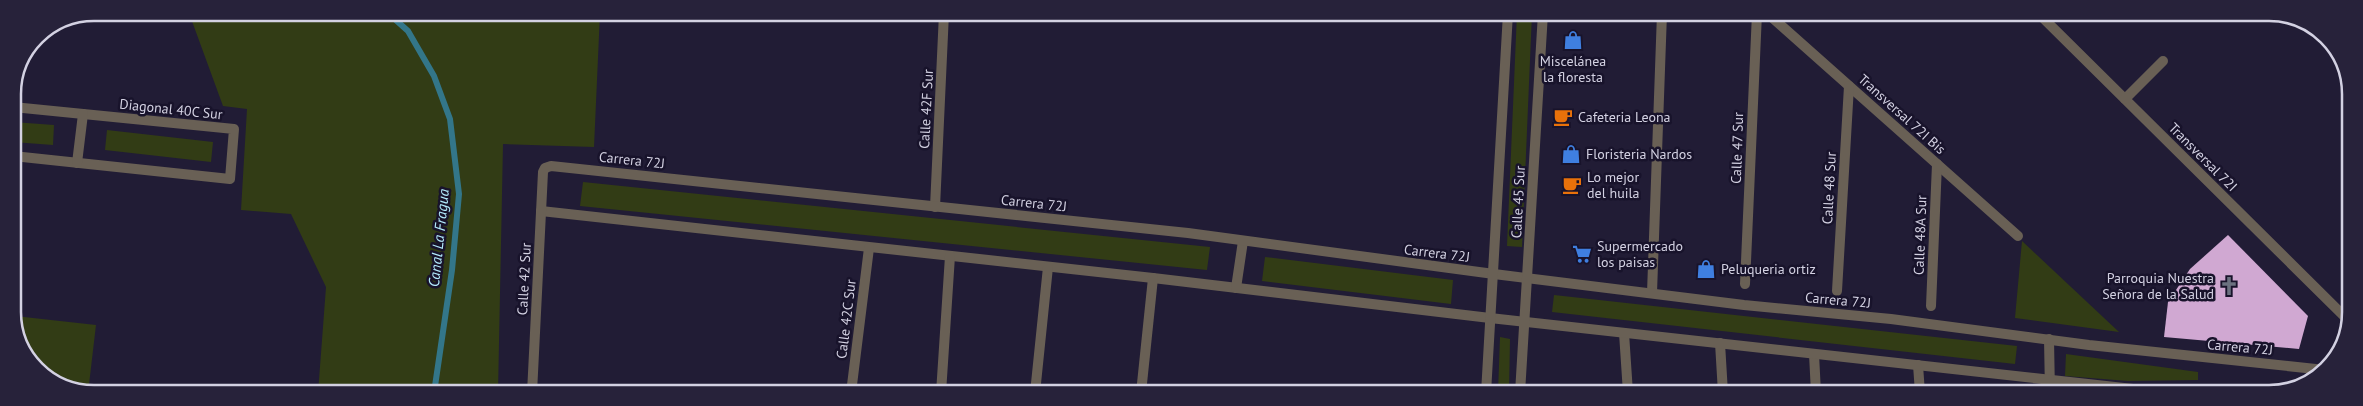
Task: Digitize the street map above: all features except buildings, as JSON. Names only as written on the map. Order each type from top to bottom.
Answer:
[{"type":"street","name":"Calle 42F Sur","points":[[935,206],[944,21]]},
{"type":"street","name":"Calle 45 Sur","points":[[1486,385],[1508,21]]},
{"type":"street","name":"Calle 45 Sur","points":[[1521,385],[1543,21]]},
{"type":"street","points":[[1652,294],[1662,21]]},
{"type":"street","name":"Calle 47 Sur","points":[[1745,284],[1757,21]]},
{"type":"street","name":"Transversal 72I Bis","points":[[1776,21],[2018,236]]},
{"type":"street","name":"Transversal 72I","points":[[2046,21],[2342,312]]},
{"type":"street","points":[[2125,99],[2163,61]]},
{"type":"street","name":"Calle 48 Sur","points":[[1837,291],[1849,86]]},
{"type":"street","name":"Diagonal 40C Sur","points":[[21,109],[234,129],[230,178],[21,157]]},
{"type":"street","points":[[77,163],[83,114]]},
{"type":"street","name":"Calle 48A Sur","points":[[1931,306],[1937,164]]},
{"type":"street","name":"Carrera 72J","points":[[545,168],[551,166],[591,169],[935,206],[1243,241],[1652,294],[1891,319],[2314,369]]},
{"type":"street","name":"Calle 42 Sur","points":[[532,385],[545,168]]},
{"type":"street","points":[[541,211],[1154,278],[2083,385]]},
{"type":"street","points":[[1236,288],[1243,241]]},
{"type":"street","name":"Calle 42C Sur","points":[[852,385],[870,248]]},
{"type":"street","points":[[942,385],[950,256]]},
{"type":"street","points":[[1036,385],[1048,267]]},
{"type":"street","points":[[1142,385],[1154,278]]},
{"type":"street","points":[[1624,333],[1627,385]]},
{"type":"street","points":[[2049,339],[2049,385]]},
{"type":"street","points":[[1720,343],[1723,385]]},
{"type":"street","points":[[1814,354],[1816,385]]},
{"type":"street","points":[[1918,365],[1919,385]]},
{"type":"green space","points":[[192,21],[600,21],[594,147],[503,144],[498,385],[319,385],[326,287],[291,214],[241,210],[247,109],[223,106]]},
{"type":"green space","points":[[1517,21],[1532,21],[1522,247],[1507,246]]},
{"type":"green space","points":[[21,123],[54,125],[53,145],[21,143]]},
{"type":"green space","points":[[107,130],[213,142],[211,162],[105,150]]},
{"type":"green space","points":[[583,182],[1210,247],[1207,270],[580,206]]},
{"type":"green space","points":[[2022,241],[2119,332],[2015,318]]},
{"type":"green space","points":[[1265,257],[1453,280],[1451,304],[1262,281]]},
{"type":"green space","points":[[1554,295],[2017,346],[2015,364],[1552,312]]},
{"type":"green space","points":[[22,317],[96,325],[89,384],[84,384],[62,377],[36,356],[25,335]]},
{"type":"green space","points":[[1500,337],[1510,339],[1509,385],[1498,385]]},
{"type":"green space","points":[[2066,354],[2198,372],[2198,380],[2128,381],[2065,376]]},
{"type":"waterway","name":"Canal La Fragua","points":[[397,21],[408,31],[434,76],[450,119],[459,194],[452,270],[435,385]]},
{"type":"place","name":"Miscelánea la floresta","points":[[1573,40]]},
{"type":"place","name":"Cafeteria Leona","points":[[1563,117]]},
{"type":"place","name":"Floristeria Nardos","points":[[1571,154]]},
{"type":"place","name":"Lo mejor del huila","points":[[1572,185]]},
{"type":"place","name":"Supermercado los paisas","points":[[1582,254]]},
{"type":"place","name":"Peluqueria ortiz","points":[[1706,269]]},
{"type":"place","name":"Parroquia Nuestra Señora de la Salud","points":[[2229,286]]}]
